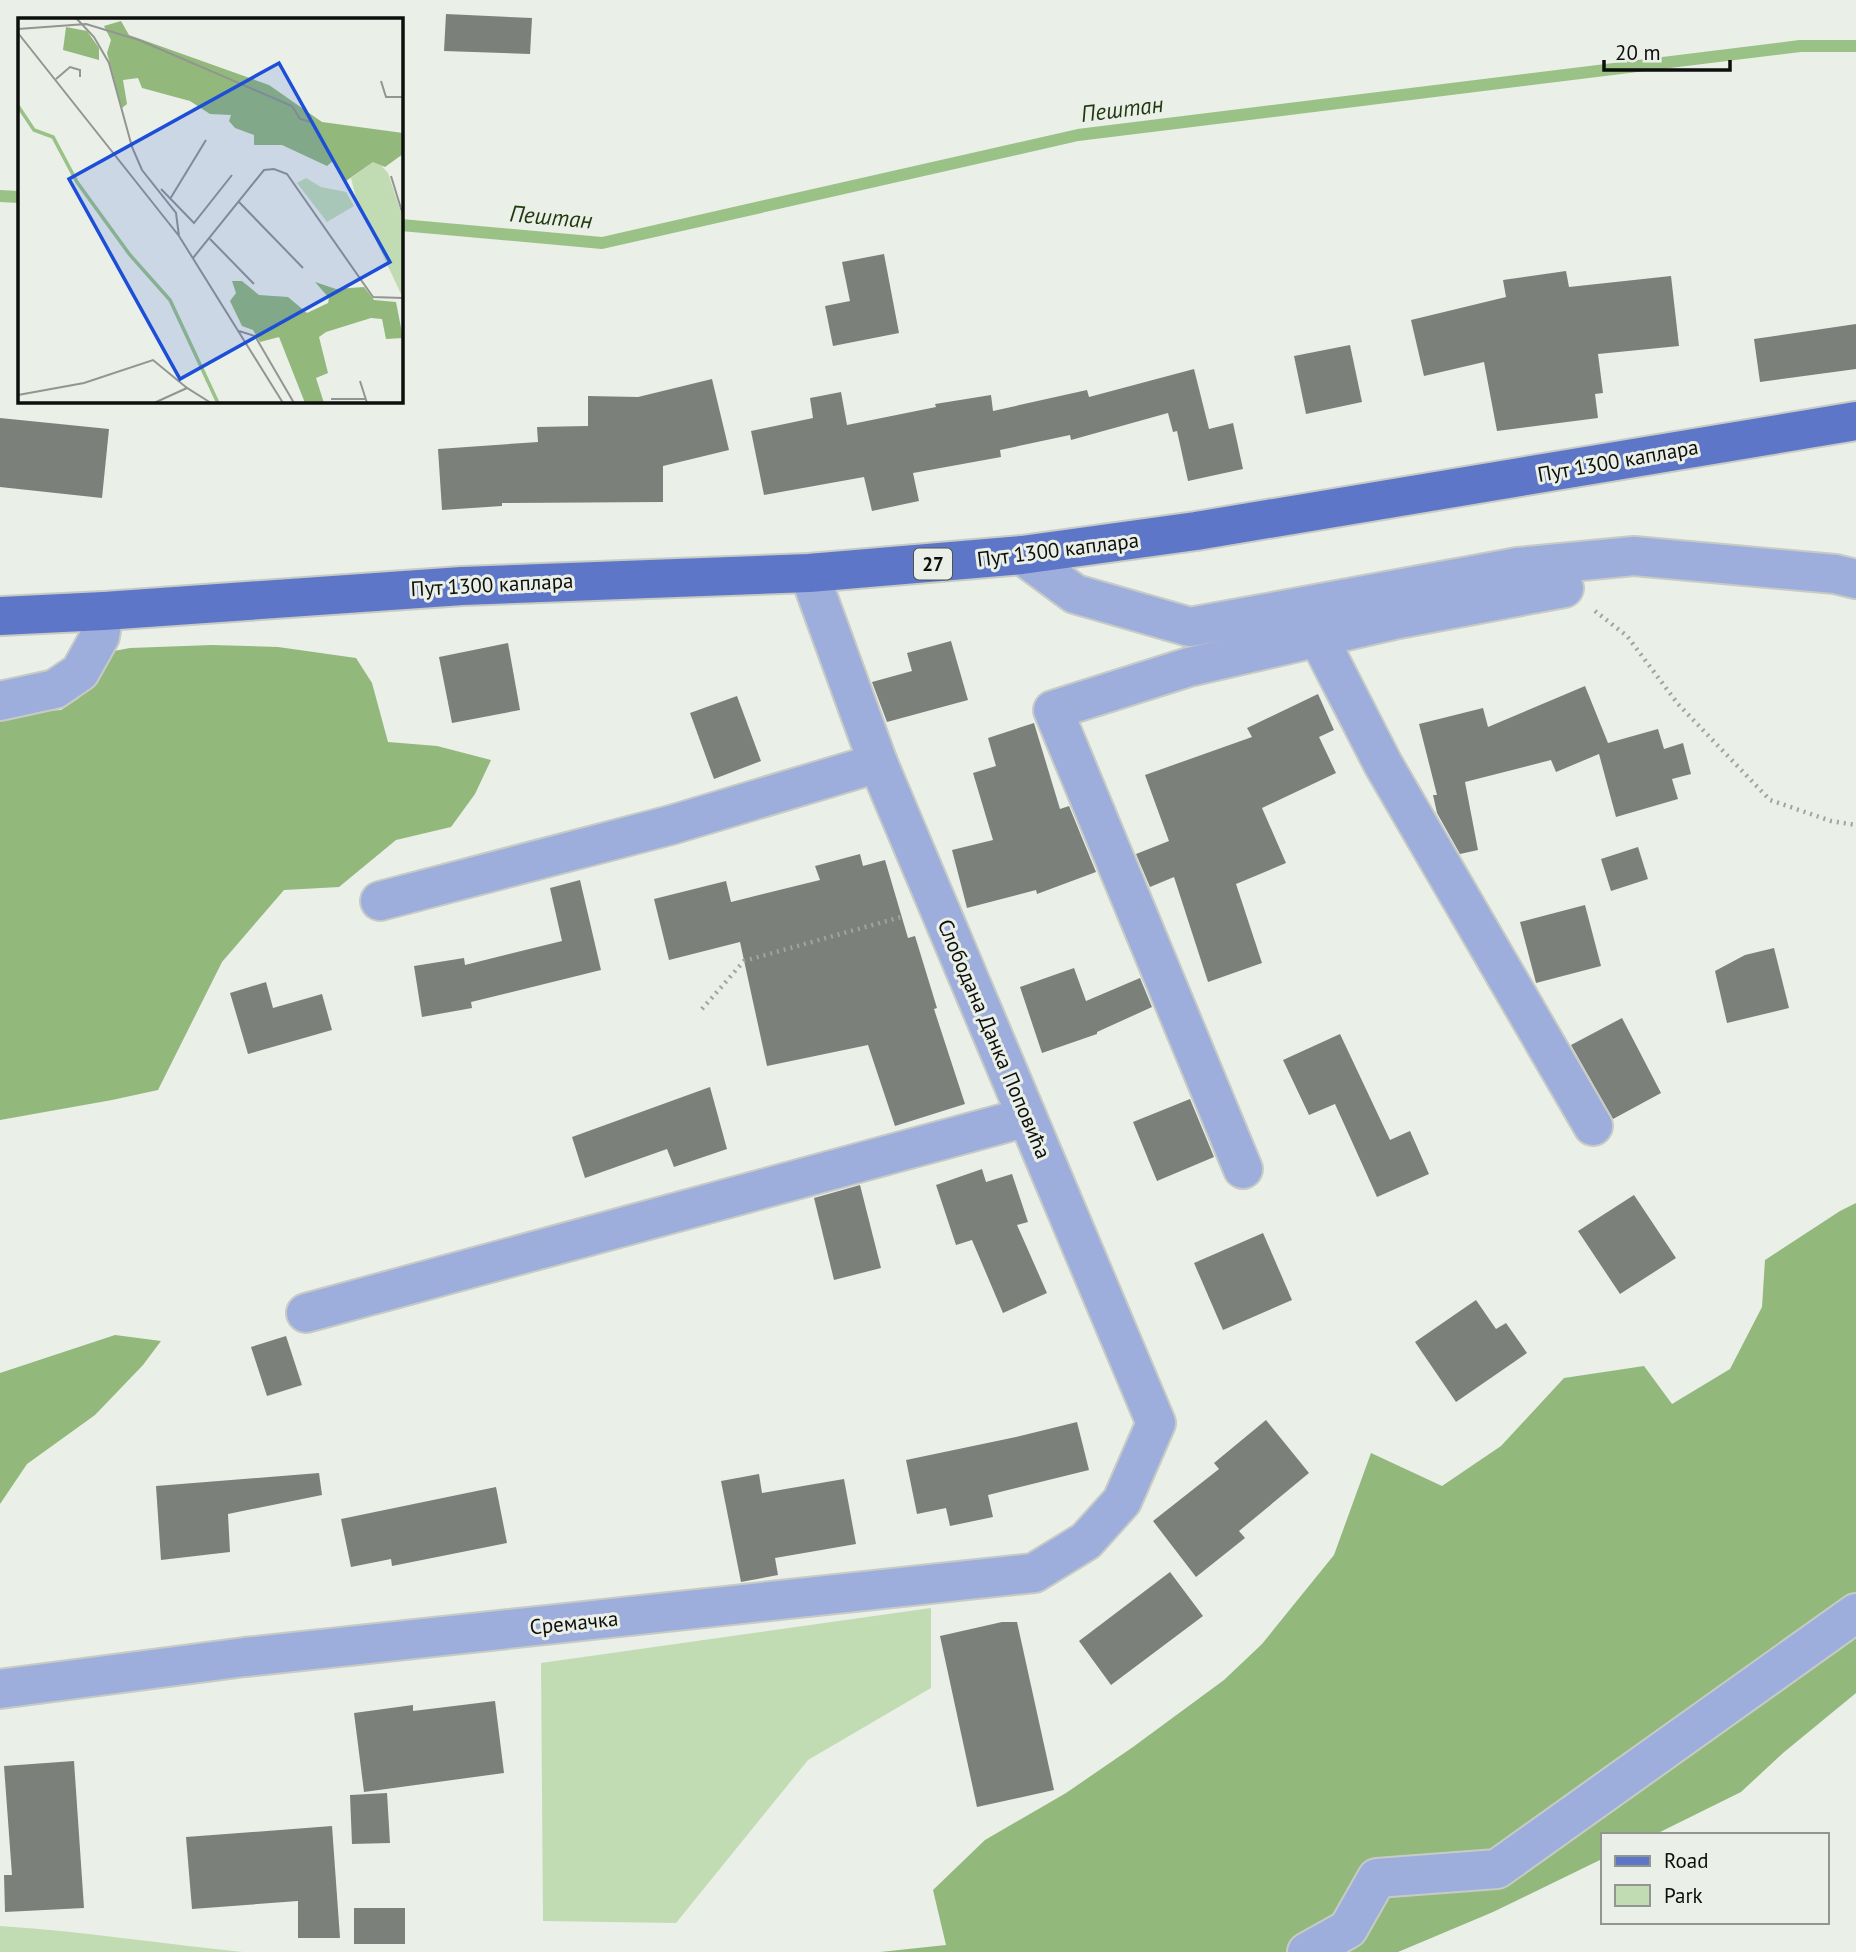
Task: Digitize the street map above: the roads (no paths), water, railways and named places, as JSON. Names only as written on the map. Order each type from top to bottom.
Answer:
[{"type":"main road","name":"Пут 1300 каплара","points":[[0,616],[463,586],[809,573],[1022,555],[1196,531],[1856,421]]},
{"type":"street","points":[[1022,555],[1076,594],[1190,627],[1518,567],[1634,556],[1835,574],[1856,579]]},
{"type":"street","name":"Слободана Данка Поповића","points":[[809,573],[878,764],[1156,1423],[1122,1501]]},
{"type":"street","points":[[1243,1170],[1053,710],[1189,667],[1398,619],[1564,587]]},
{"type":"street","points":[[0,701],[55,689],[80,672],[100,636],[104,611]]},
{"type":"street","points":[[1189,667],[1190,627]]},
{"type":"street","points":[[1318,637],[1383,764],[1593,1126]]},
{"type":"street","points":[[380,901],[671,824],[878,764]]},
{"type":"street","points":[[306,1313],[1027,1117]]},
{"type":"street","name":"Сремачка","points":[[0,1689],[245,1657],[1034,1573],[1086,1541],[1122,1501]]},
{"type":"street","points":[[1307,1952],[1348,1929],[1377,1878],[1497,1870],[1856,1613]]},
{"type":"waterway","name":"Пештан","points":[[402,225],[602,243],[1078,135],[1800,46],[1856,46]]},
{"type":"waterway","name":"Пештан","points":[[0,196],[18,197]]}]
